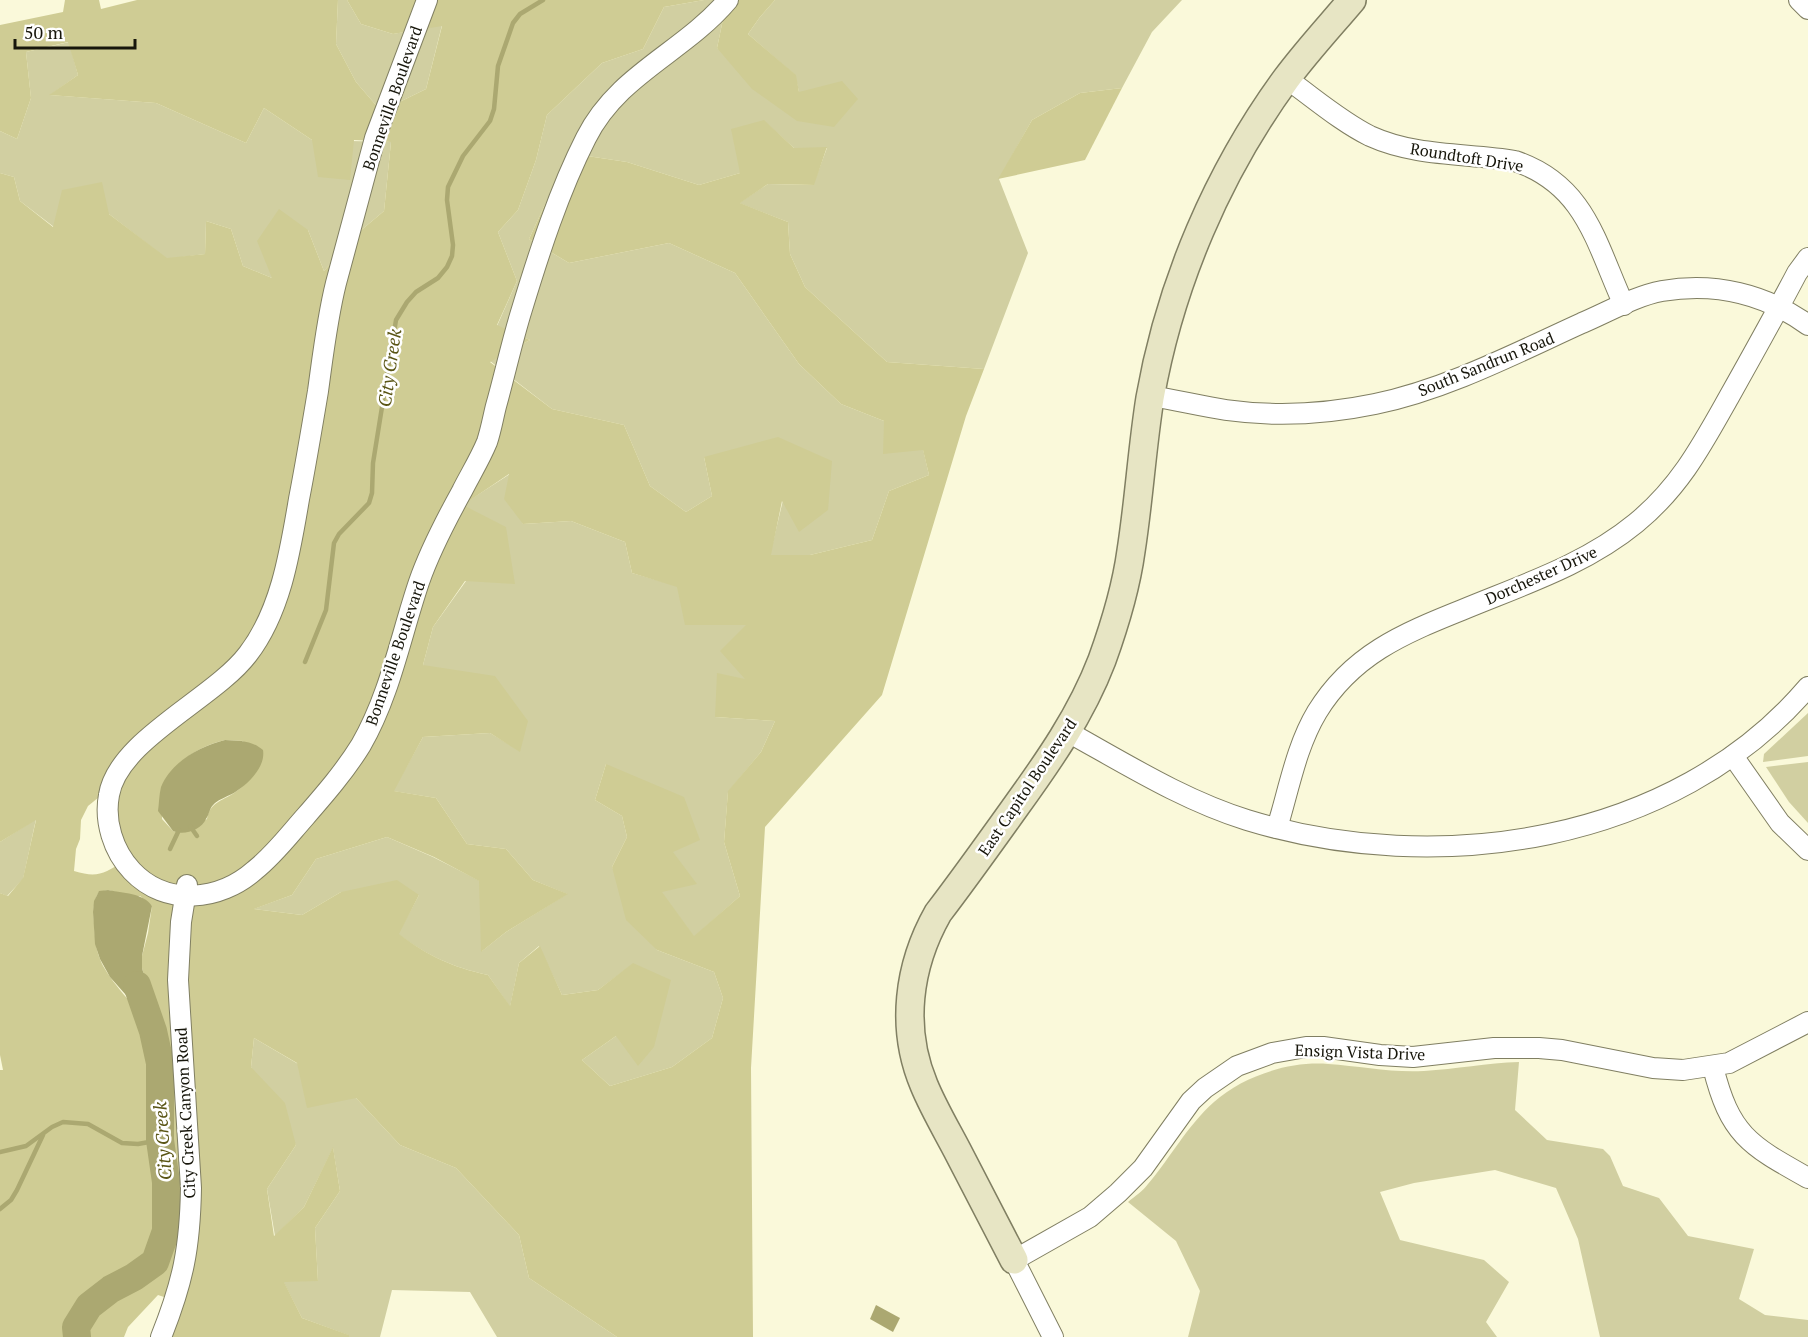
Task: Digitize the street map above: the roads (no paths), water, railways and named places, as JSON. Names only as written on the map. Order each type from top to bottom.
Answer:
[{"type":"street","name":"Bonneville Boulevard","points":[[427,0],[375,138],[330,304],[293,537],[270,614],[256,643],[237,667],[210,692],[133,752],[110,788],[109,825],[117,847],[128,867],[150,885],[164,892],[219,892],[256,870],[329,789],[363,742],[390,676],[428,558],[487,441],[522,309],[550,226],[586,136],[605,106],[625,84],[689,39],[713,18],[728,0]]},
{"type":"street","name":"East Capitol Boulevard","points":[[1053,1337],[924,1085],[912,1044],[910,1000],[919,954],[938,913],[1068,732],[1101,662],[1115,624],[1125,586],[1150,396],[1168,321],[1197,237],[1238,153],[1287,79],[1352,0]]},
{"type":"street","points":[[1799,0],[1808,9]]},
{"type":"street","name":"Roundtoft Drive","points":[[1287,79],[1341,119],[1386,142],[1416,150],[1515,161],[1552,178],[1570,195],[1586,219],[1624,305]]},
{"type":"street","name":"Dorchester Drive","points":[[1277,828],[1308,728],[1327,698],[1350,671],[1380,647],[1396,638],[1565,568],[1602,548],[1657,504],[1692,463],[1797,273],[1808,258]]},
{"type":"street","name":"South Sandrun Road","points":[[1150,396],[1227,410],[1259,413],[1323,412],[1376,404],[1401,398],[1469,374],[1624,305],[1659,292],[1707,288],[1746,294],[1780,307],[1808,325]]},
{"type":"street","points":[[1068,732],[1187,797],[1277,828],[1348,841],[1420,846],[1499,842],[1538,836],[1614,817],[1646,805],[1686,785],[1733,756],[1781,716],[1808,687]]},
{"type":"street","points":[[1733,756],[1780,823],[1808,850]]},
{"type":"street","name":"City Creek Canyon Road","points":[[161,1337],[182,1281],[189,1244],[191,1216],[178,980],[181,922],[187,891]]},
{"type":"street","name":"Ensign Vista Drive","points":[[1014,1260],[1090,1217],[1118,1193],[1143,1168],[1191,1101],[1205,1088],[1237,1066],[1272,1053],[1306,1047],[1323,1047],[1413,1057],[1469,1049],[1516,1047],[1562,1050],[1668,1070],[1713,1066],[1743,1057],[1808,1022]]},
{"type":"street","points":[[1713,1066],[1725,1107],[1738,1128],[1760,1149],[1808,1178]]},
{"type":"waterway","name":"City Creek","points":[[305,662],[326,610],[334,543],[339,534],[369,503],[372,493],[373,463],[396,320],[416,292],[438,278],[447,267],[452,256],[453,245],[447,200],[448,187],[463,156],[490,121],[494,109],[498,66],[513,23],[520,14],[543,0]]},
{"type":"waterway","points":[[190,826],[197,836]]},
{"type":"waterway","name":"City Creek","points":[[170,849],[179,830]]},
{"type":"waterway","name":"City Creek","points":[[77,1337],[76,1327],[89,1306],[111,1289],[134,1277],[155,1262],[166,1231],[166,1182],[160,1140],[160,1063],[153,1031],[137,985]]},
{"type":"waterway","points":[[0,1152],[26,1146],[63,1122],[88,1124],[122,1143],[138,1144],[160,1140]]},
{"type":"waterway","points":[[0,1209],[11,1200],[17,1190],[43,1135]]}]
